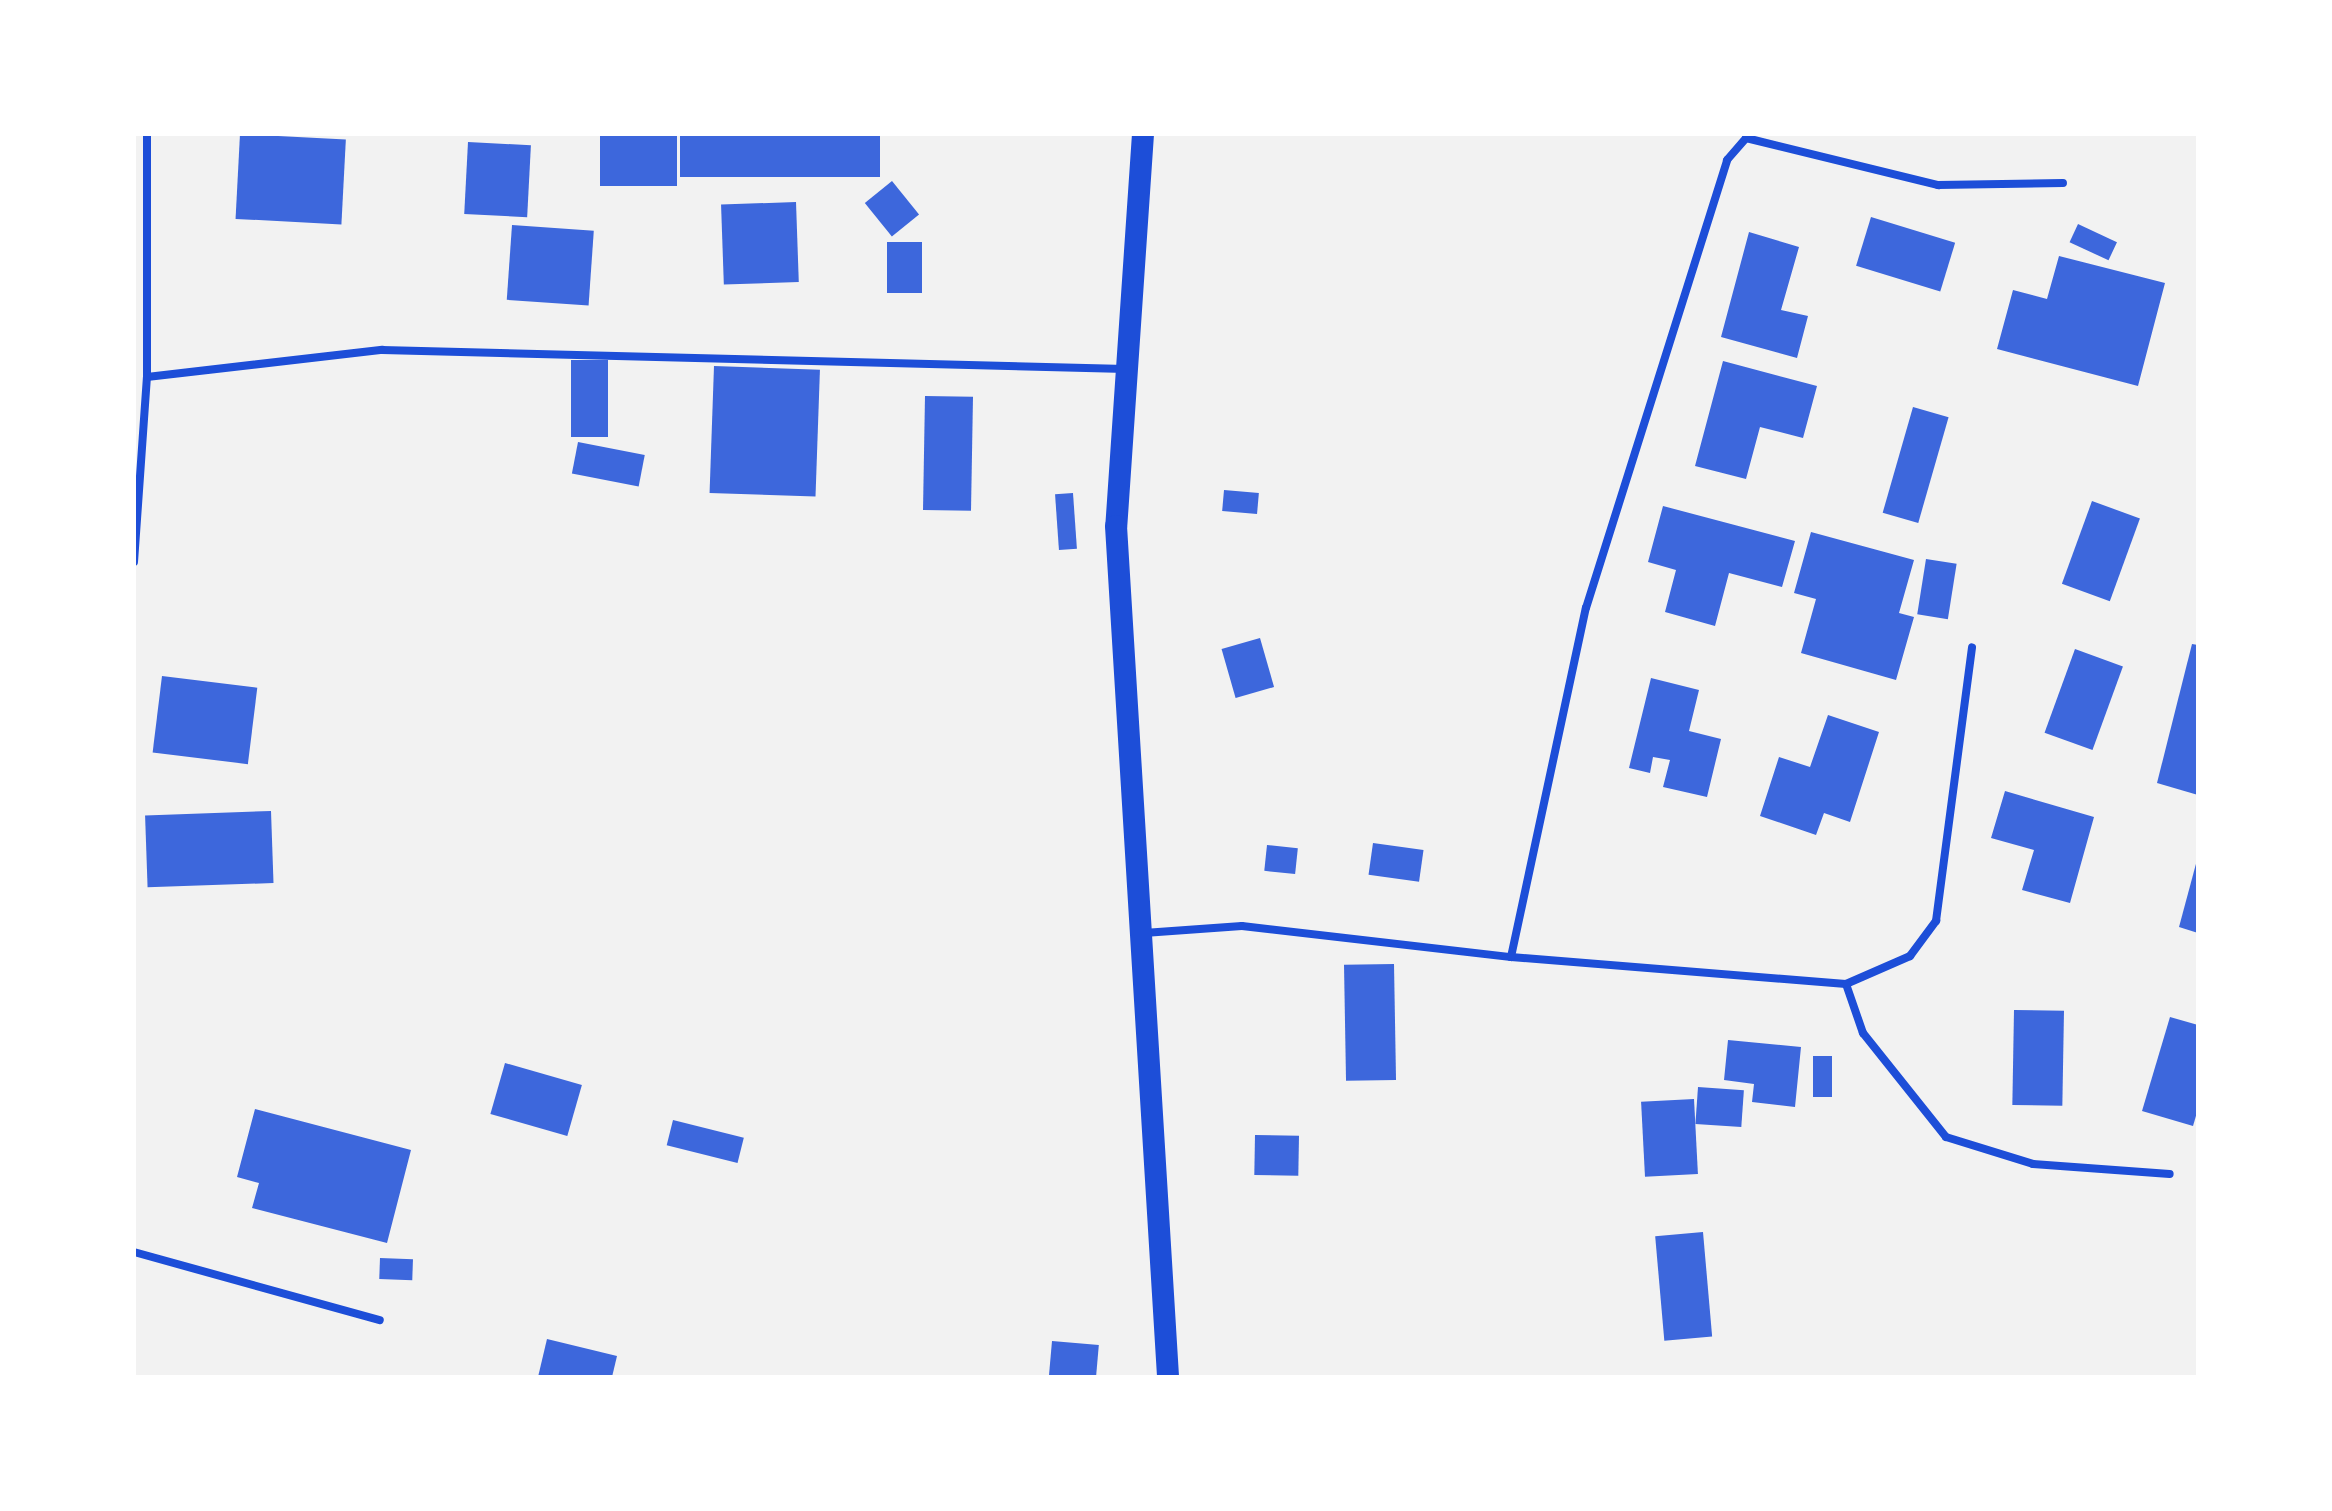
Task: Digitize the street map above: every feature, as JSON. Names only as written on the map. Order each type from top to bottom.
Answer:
[{"type":"highway","points":[[1143,134],[1116,526],[1168,1377]]},
{"type":"street","points":[[134,562],[147,377],[147,134]]},
{"type":"street","points":[[1511,957],[1586,608],[1727,160],[1746,138],[1938,185],[2063,183]]},
{"type":"street","points":[[147,377],[382,350],[1127,369]]},
{"type":"street","points":[[1141,933],[1242,926],[1511,957],[1846,984],[1910,956],[1936,921],[1972,647]]},
{"type":"street","points":[[1846,984],[1863,1033],[1946,1137],[2033,1164],[2170,1174]]},
{"type":"street","points":[[134,1252],[380,1320]]},
{"type":"building","points":[[240,134],[346,140],[341,224],[236,219]]},
{"type":"building","points":[[600,134],[677,134],[677,186],[600,186]]},
{"type":"building","points":[[680,134],[880,134],[880,177],[680,177]]},
{"type":"building","points":[[468,142],[531,145],[527,217],[464,214]]},
{"type":"building","points":[[892,181],[919,214],[892,236],[865,203]]},
{"type":"building","points":[[796,202],[799,282],[724,285],[721,205]]},
{"type":"building","points":[[1871,217],[1955,243],[1940,292],[1856,266]]},
{"type":"building","points":[[2078,224],[2117,242],[2109,260],[2070,242]]},
{"type":"building","points":[[512,225],[594,231],[589,306],[507,300]]},
{"type":"building","points":[[1749,232],[1799,247],[1781,310],[1808,316],[1797,358],[1721,337]]},
{"type":"building","points":[[887,242],[922,242],[922,293],[887,293]]},
{"type":"building","points":[[2059,256],[2165,283],[2138,386],[1997,349],[2013,290],[2047,299]]},
{"type":"building","points":[[571,360],[608,360],[608,437],[571,437]]},
{"type":"building","points":[[1723,361],[1817,386],[1803,438],[1760,427],[1746,479],[1695,466]]},
{"type":"building","points":[[714,366],[820,370],[816,497],[710,493]]},
{"type":"building","points":[[925,396],[973,397],[971,511],[923,510]]},
{"type":"building","points":[[1913,407],[1949,417],[1918,523],[1883,513]]},
{"type":"building","points":[[578,442],[645,455],[639,486],[572,473]]},
{"type":"building","points":[[1224,490],[1259,493],[1257,514],[1222,511]]},
{"type":"building","points":[[1073,493],[1077,549],[1059,550],[1055,494]]},
{"type":"building","points":[[2092,501],[2140,518],[2110,601],[2062,584]]},
{"type":"building","points":[[1663,506],[1795,541],[1782,587],[1729,573],[1715,626],[1665,612],[1676,570],[1648,562]]},
{"type":"building","points":[[1811,532],[1914,560],[1899,613],[1914,617],[1896,680],[1801,653],[1816,599],[1794,593]]},
{"type":"building","points":[[1926,559],[1957,564],[1948,619],[1917,614]]},
{"type":"building","points":[[1260,638],[1274,687],[1236,698],[1222,649]]},
{"type":"building","points":[[2192,644],[2198,645],[2198,795],[2157,783]]},
{"type":"building","points":[[2075,649],[2123,666],[2092,750],[2045,733]]},
{"type":"building","points":[[162,676],[257,688],[248,764],[153,752]]},
{"type":"building","points":[[1651,678],[1699,690],[1689,731],[1721,739],[1707,797],[1663,787],[1670,760],[1653,757],[1650,773],[1629,768]]},
{"type":"building","points":[[1828,715],[1879,732],[1850,822],[1824,813],[1816,835],[1760,816],[1779,757],[1810,767]]},
{"type":"building","points":[[2005,791],[2094,817],[2070,903],[2022,890],[2034,850],[1991,838]]},
{"type":"building","points":[[271,811],[274,883],[148,887],[145,815]]},
{"type":"building","points":[[1373,843],[1424,850],[1419,882],[1369,875]]},
{"type":"building","points":[[1267,845],[1298,848],[1295,874],[1264,871]]},
{"type":"building","points":[[2198,860],[2198,933],[2179,927]]},
{"type":"building","points":[[1394,964],[1396,1080],[1346,1081],[1344,965]]},
{"type":"building","points":[[2014,1010],[2064,1011],[2062,1106],[2012,1105]]},
{"type":"building","points":[[2170,1017],[2198,1025],[2198,1109],[2193,1126],[2142,1111]]},
{"type":"building","points":[[1728,1040],[1801,1047],[1795,1107],[1752,1102],[1754,1084],[1724,1080]]},
{"type":"building","points":[[1813,1056],[1832,1056],[1832,1097],[1813,1097]]},
{"type":"building","points":[[505,1063],[582,1085],[567,1136],[490,1114]]},
{"type":"building","points":[[1698,1087],[1744,1090],[1741,1127],[1695,1124]]},
{"type":"building","points":[[1694,1099],[1698,1174],[1645,1177],[1641,1102]]},
{"type":"building","points":[[255,1109],[411,1150],[387,1243],[252,1208],[259,1183],[237,1177]]},
{"type":"building","points":[[673,1120],[744,1138],[738,1163],[667,1145]]},
{"type":"building","points":[[1255,1135],[1299,1136],[1298,1176],[1254,1175]]},
{"type":"building","points":[[1703,1232],[1712,1337],[1664,1341],[1655,1236]]},
{"type":"building","points":[[380,1258],[413,1259],[412,1280],[379,1279]]},
{"type":"building","points":[[547,1339],[617,1356],[612,1377],[538,1377]]},
{"type":"building","points":[[1052,1341],[1099,1345],[1096,1377],[1049,1377]]}]
